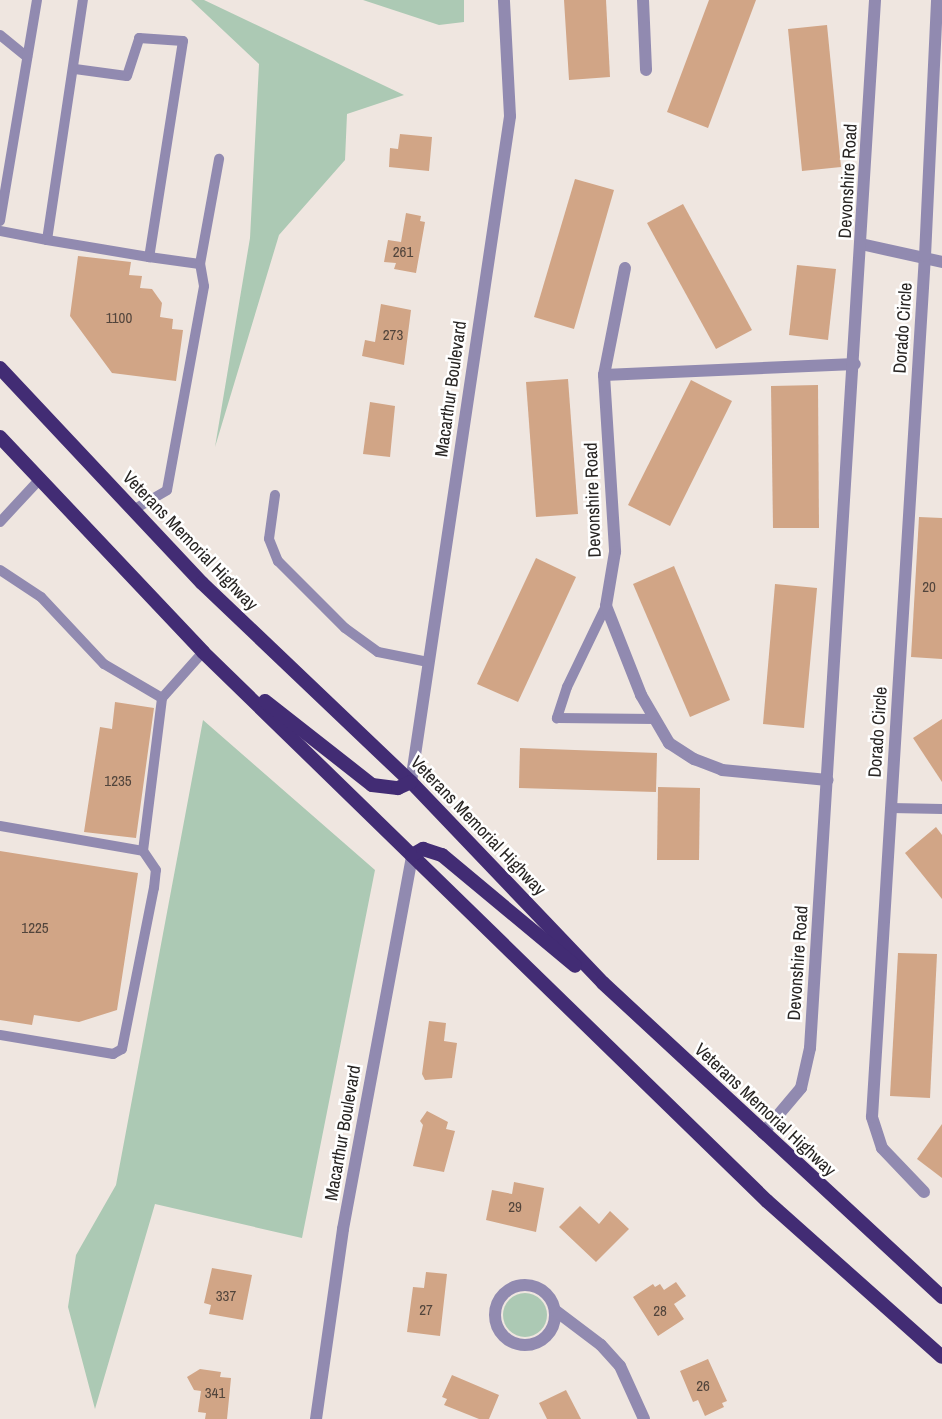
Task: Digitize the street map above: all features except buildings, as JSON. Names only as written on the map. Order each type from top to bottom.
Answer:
[{"type":"highway","name":"Veterans Memorial Highway","points":[[0,368],[202,583],[411,782],[649,1027],[942,1297]]},
{"type":"highway","points":[[0,437],[204,652],[767,1201],[942,1357]]},
{"type":"highway","points":[[204,652],[372,785],[392,789],[411,782]]},
{"type":"highway","points":[[412,855],[423,849],[442,855],[649,1027]]},
{"type":"street","name":"Macarthur Boulevard","points":[[411,782],[510,116],[504,0]]},
{"type":"street","points":[[643,0],[646,70]]},
{"type":"street","name":"Devonshire Road","points":[[763,1133],[801,1088],[810,1048],[855,364],[875,0]]},
{"type":"street","name":"Dorado Circle","points":[[924,1192],[882,1148],[874,1131],[872,1117],[925,256],[937,0]]},
{"type":"street","points":[[862,244],[925,256],[942,262]]},
{"type":"street","name":"Devonshire Road","points":[[606,606],[616,552],[604,375],[625,268]]},
{"type":"street","points":[[604,375],[855,364]]},
{"type":"street","points":[[606,606],[641,695],[669,743],[722,770],[828,780]]},
{"type":"street","name":"Macarthur Boulevard","points":[[316,1419],[343,1229],[412,855]]},
{"type":"street","points":[[556,1311],[551,1331],[545,1338],[526,1345],[507,1339],[496,1323],[497,1303],[510,1288],[520,1285],[539,1287],[553,1302],[556,1311],[601,1344],[620,1366],[644,1419]]},
{"type":"lane","points":[[0,221],[37,0]]},
{"type":"lane","points":[[47,240],[84,0]]},
{"type":"lane","points":[[0,35],[27,57]]},
{"type":"lane","points":[[75,68],[127,76],[139,38],[183,41],[149,257]]},
{"type":"lane","points":[[133,510],[167,490],[204,286],[200,264],[219,159]]},
{"type":"lane","points":[[0,231],[200,264]]},
{"type":"lane","points":[[0,522],[40,480]]},
{"type":"lane","points":[[275,495],[269,539],[278,561],[345,628],[378,652],[428,662]]},
{"type":"lane","points":[[0,570],[41,597],[104,664],[162,698]]},
{"type":"lane","points":[[606,606],[567,687],[558,718],[655,719]]},
{"type":"lane","points":[[0,1035],[114,1054],[122,1050],[155,879],[156,870],[143,851],[162,698],[204,652]]},
{"type":"lane","points":[[891,808],[942,809]]},
{"type":"lane","points":[[0,826],[143,851]]},
{"type":"green space","points":[[191,0],[204,0],[404,95],[347,114],[345,160],[279,235],[215,447],[250,238],[259,64]]},
{"type":"green space","points":[[363,0],[464,0],[464,22],[439,25]]},
{"type":"green space","points":[[203,720],[375,870],[302,1238],[155,1204],[95,1409],[68,1307],[76,1255],[116,1185]]},
{"type":"green space","points":[[521,1293],[529,1293],[541,1299],[547,1315],[541,1331],[529,1337],[521,1337],[509,1331],[503,1319],[503,1311],[509,1299]]}]
